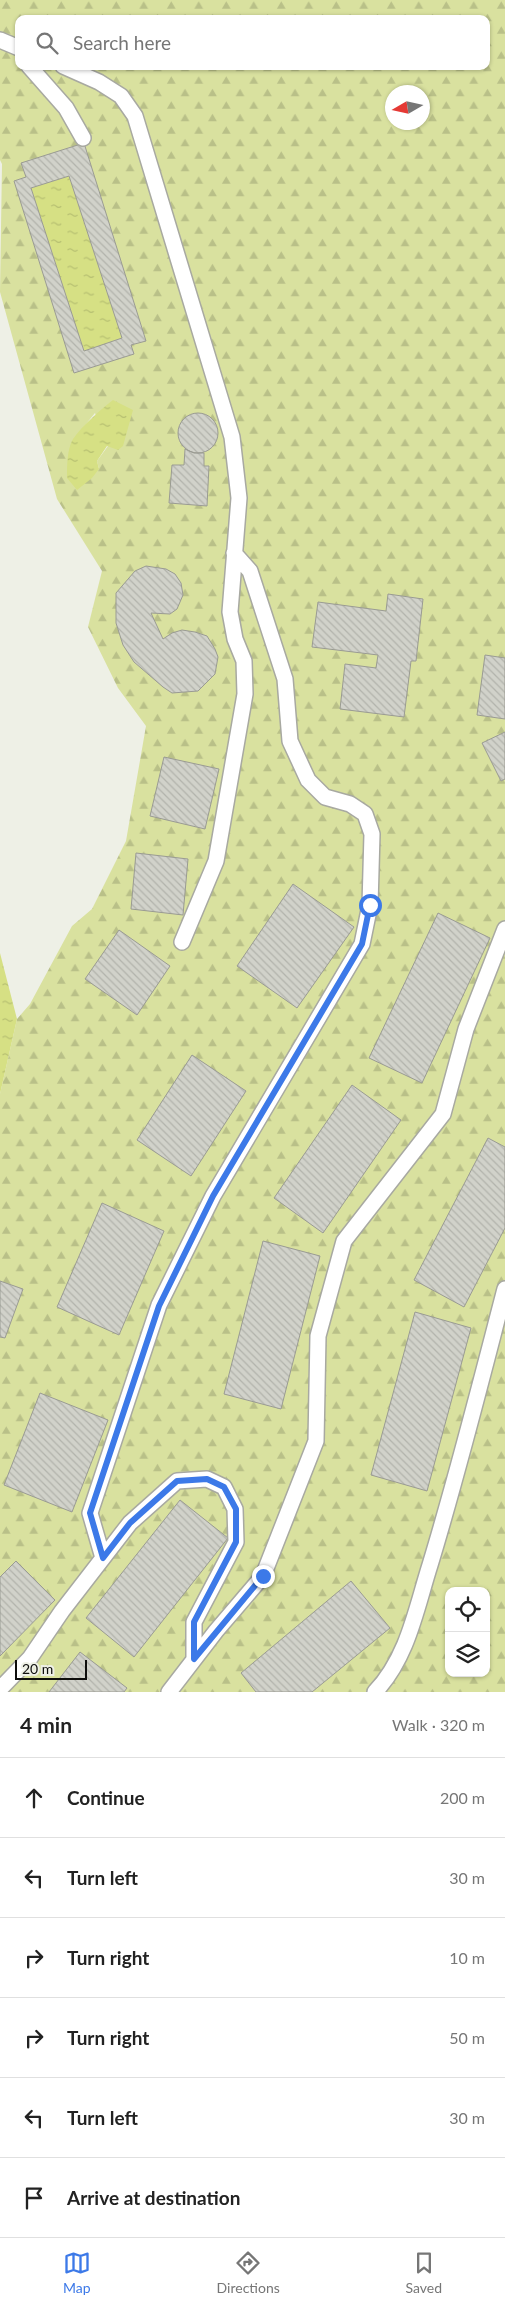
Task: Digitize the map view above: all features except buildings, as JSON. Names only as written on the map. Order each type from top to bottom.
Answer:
[{"type":"lane","points":[[33,70],[66,108],[83,138]]},
{"type":"lane","points":[[71,70],[99,82],[121,96],[135,116],[232,437],[238,498],[230,612],[235,639],[244,661],[245,694],[216,861],[182,942]]},
{"type":"lane","points":[[103,1558],[90,1513],[159,1306],[213,1196],[362,944],[370,905],[372,834],[365,814],[350,804],[325,797],[308,780],[290,741],[285,679],[250,572],[234,553]]},
{"type":"lane","points":[[169,1692],[263,1576],[316,1441],[318,1336],[344,1241],[443,1114],[466,1029],[505,929]]},
{"type":"lane","points":[[375,1692],[387,1679],[403,1652],[456,1482],[505,1289]]},
{"type":"lane","points":[[0,1689],[30,1658],[62,1611],[130,1523],[177,1481],[207,1479],[224,1487],[236,1509],[236,1542],[194,1622],[194,1659]]},
{"type":"green space","points":[[0,0],[505,0],[505,1692],[0,1692],[0,1094],[17,1019],[30,1004],[72,926],[92,909],[126,841],[146,726],[118,688],[88,627],[102,571],[57,499],[0,292],[2,164],[0,160]],"holes":[[[95,413],[108,446],[97,461],[99,469],[73,440]]]},
{"type":"water","points":[[69,176],[122,338],[84,351],[31,188]]},
{"type":"water","points":[[113,400],[133,410],[123,446],[118,450],[107,446],[97,461],[99,469],[92,478],[77,490],[67,478],[71,443],[86,424]]},
{"type":"water","points":[[0,953],[17,1019],[0,1094]]},
{"type":"route","points":[[263,1576],[194,1659],[194,1622],[236,1542],[236,1509],[224,1487],[207,1479],[177,1481],[130,1523],[103,1558],[90,1513],[159,1306],[213,1196],[362,944],[370,905]]}]
